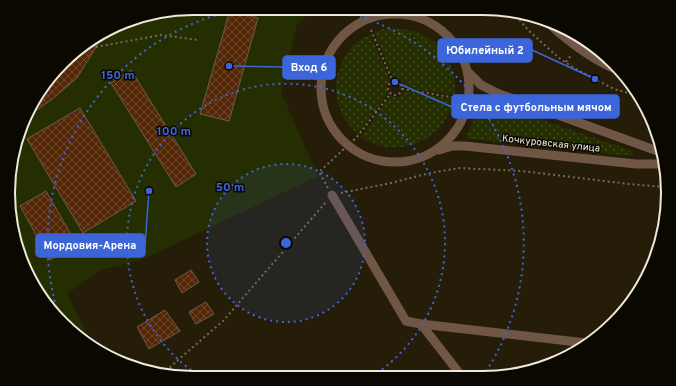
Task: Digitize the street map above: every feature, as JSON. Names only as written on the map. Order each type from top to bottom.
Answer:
[{"type":"street","points":[[388,15],[364,22],[354,27],[343,36],[333,48],[327,61],[322,74],[321,89],[327,117],[334,130],[343,141],[367,157],[381,161],[396,162],[410,161],[424,157],[446,143],[462,122],[469,97],[470,84],[464,59],[448,36],[436,26],[423,20],[402,15]]},
{"type":"street","points":[[557,31],[577,47],[606,65]]},
{"type":"street","name":"Кочкуровская улица","points":[[468,72],[481,85],[497,93],[656,152]]},
{"type":"street","name":"Кочкуровская улица","points":[[436,150],[452,146],[465,146],[636,164],[658,164]]},
{"type":"street","points":[[332,195],[406,321],[580,342]]},
{"type":"street","points":[[421,324],[458,371]]},
{"type":"path","points":[[364,22],[365,15]]},
{"type":"path","points":[[518,18],[528,30],[559,58],[574,68],[614,89],[631,94]]},
{"type":"path","points":[[371,30],[393,82]]},
{"type":"path","points":[[96,47],[161,35],[198,40]]},
{"type":"path","points":[[395,81],[399,82],[402,85],[401,92],[397,95],[391,93],[389,89],[390,83],[395,81]]},
{"type":"path","points":[[402,89],[457,98]]},
{"type":"path","points":[[332,195],[319,172],[357,138],[391,93]]},
{"type":"path","points":[[168,369],[223,321],[332,195],[391,183],[430,173],[460,168],[522,171],[661,187]]},
{"type":"green space","points":[[181,15],[307,15],[297,25],[281,92],[318,176],[146,258],[101,270],[67,294],[89,337],[67,319],[59,310],[45,292],[33,272],[24,250],[18,228],[15,205],[15,181],[18,158],[24,136],[33,114],[45,94],[59,76],[76,59],[94,45],[114,33],[136,24],[158,18]]},
{"type":"green space","points":[[395,28],[417,32],[426,36],[441,49],[451,66],[454,75],[455,95],[405,88],[401,81],[394,79],[374,32],[383,29]]},
{"type":"green space","points":[[370,34],[390,80],[386,86],[388,93],[358,134],[342,115],[336,92],[337,80],[339,68],[345,57],[358,41]]},
{"type":"green space","points":[[404,91],[454,99],[447,117],[436,131],[417,143],[394,147],[372,143],[361,137],[390,96],[394,97],[401,95]]},
{"type":"green space","points":[[484,98],[633,151],[632,156],[469,139],[466,135],[475,118],[481,100]]},
{"type":"building","points":[[229,15],[248,15],[258,18],[229,121],[200,114]]},
{"type":"building","points":[[97,43],[77,78],[35,111],[45,94],[67,67]]},
{"type":"building","points":[[131,70],[196,174],[176,187],[111,83]]},
{"type":"building","points":[[80,108],[136,201],[83,233],[27,139]]},
{"type":"building","points":[[46,191],[77,245],[50,260],[20,206]]},
{"type":"building","points":[[191,270],[199,282],[182,293],[175,280]]},
{"type":"building","points":[[206,302],[214,314],[196,324],[189,312]]},
{"type":"building","points":[[165,310],[180,331],[149,349],[137,327]]},
{"type":"place","name":"Вход 6","points":[[229,66]]},
{"type":"place","name":"Юбилейный 2","points":[[595,79]]},
{"type":"place","name":"Стела с футбольным мячом","points":[[395,82]]},
{"type":"place","name":"Мордовия-Арена","points":[[149,191]]}]
